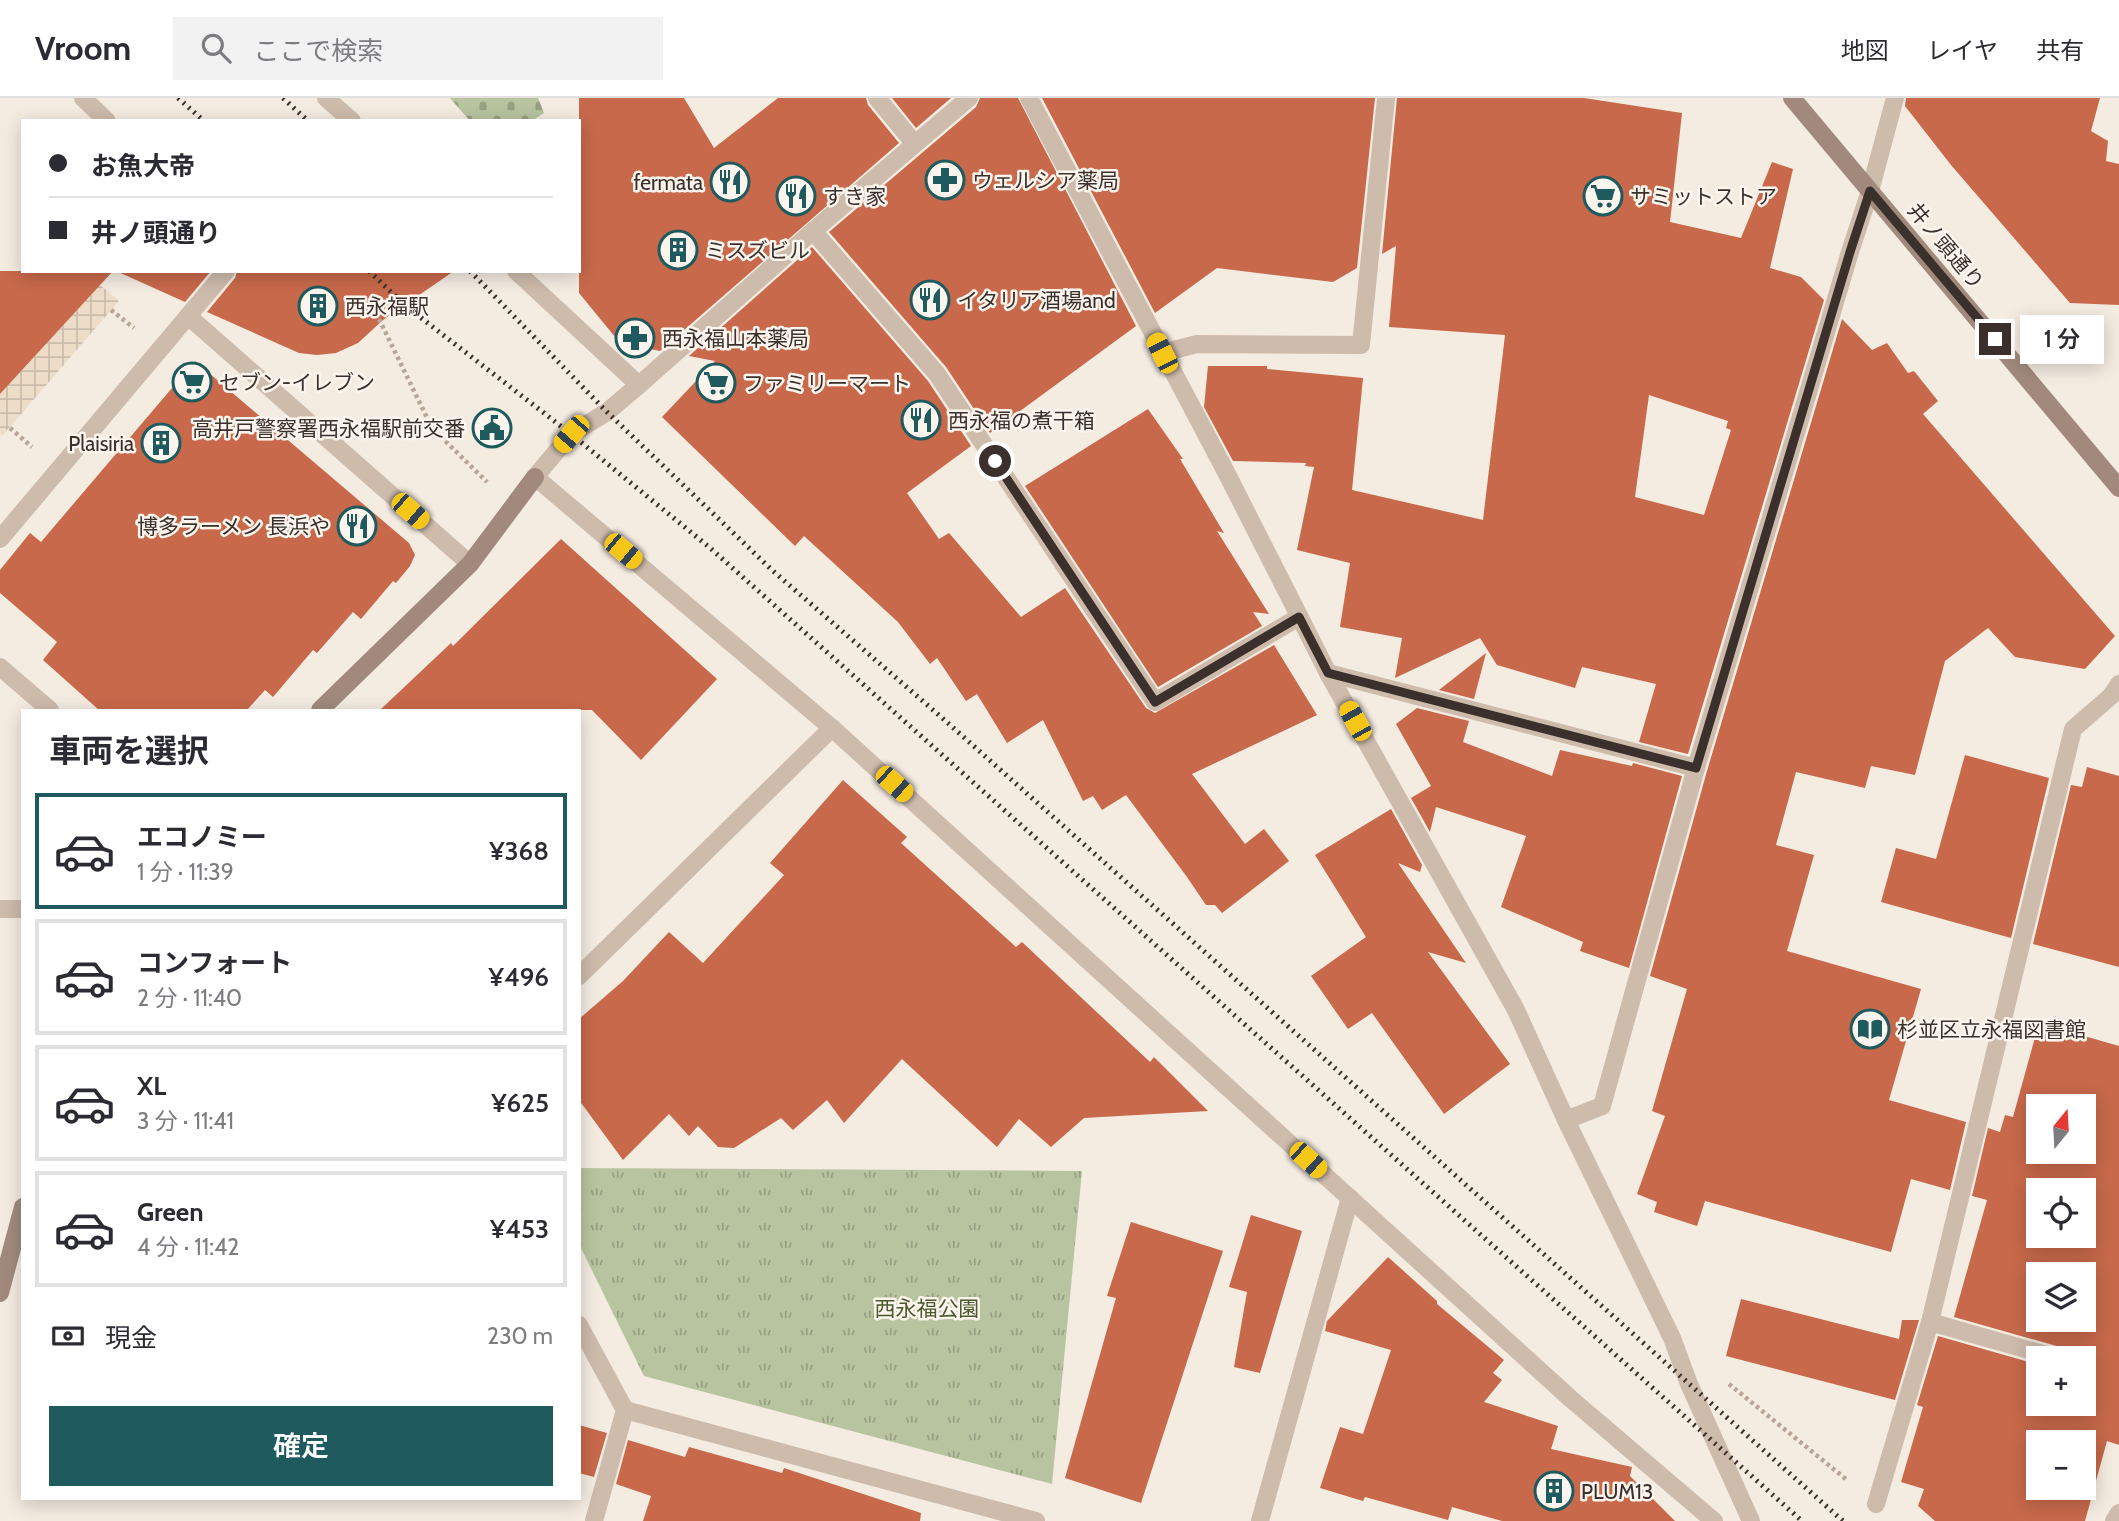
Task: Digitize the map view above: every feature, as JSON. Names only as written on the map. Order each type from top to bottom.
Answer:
[{"type":"main road","name":"井ノ頭通り","points":[[1792,98],[2119,488]]},
{"type":"main road","points":[[321,709],[470,564],[535,477]]},
{"type":"main road","points":[[0,1293],[21,1215]]},
{"type":"street","points":[[83,98],[105,119]]},
{"type":"street","points":[[326,98],[350,119]]},
{"type":"street","points":[[877,98],[914,143]]},
{"type":"street","points":[[969,98],[914,143],[639,385],[607,412],[571,434],[535,477],[832,728],[1571,1399],[1714,1521]]},
{"type":"street","points":[[1029,98],[1226,472],[1328,673],[1516,1010],[1672,1338],[1689,1384],[1751,1521]]},
{"type":"street","points":[[1162,353],[1198,344],[1361,345],[1386,98]]},
{"type":"street","points":[[1566,1120],[1602,1106],[1696,768],[1870,191],[1895,98]]},
{"type":"street","points":[[813,231],[936,373],[1155,702],[1299,617]]},
{"type":"street","points":[[0,539],[224,273]]},
{"type":"street","points":[[518,273],[639,385]]},
{"type":"street","points":[[188,316],[470,564]]},
{"type":"street","points":[[0,667],[49,709]]},
{"type":"street","points":[[1328,673],[1696,768]]},
{"type":"street","points":[[1876,1504],[1930,1322],[2073,729],[2111,696],[2119,684]]},
{"type":"street","points":[[581,974],[832,728]]},
{"type":"street","points":[[0,909],[21,909]]},
{"type":"street","points":[[1260,1521],[1350,1198]]},
{"type":"street","points":[[1930,1322],[2026,1349]]},
{"type":"street","points":[[581,1329],[625,1409],[594,1521]]},
{"type":"street","points":[[625,1409],[1035,1521]]},
{"type":"street","points":[[2114,1521],[2119,1513]]},
{"type":"path","points":[[111,310],[137,331]]},
{"type":"path","points":[[379,319],[432,428],[512,507]]},
{"type":"path","points":[[10,428],[33,447]]},
{"type":"path","points":[[1726,1381],[1876,1504]]},
{"type":"green space","points":[[450,98],[538,98],[544,113],[535,119],[468,119]]},
{"type":"green space","name":"西永福公園","points":[[581,1168],[1082,1171],[1052,1484],[644,1376],[581,1248]]},
{"type":"shaded area","points":[[100,285],[119,301],[2,436],[0,394]]},
{"type":"building","points":[[579,98],[684,98],[714,148],[778,98],[866,98],[868,105],[899,143],[660,351],[620,343],[579,293]]},
{"type":"building","points":[[892,98],[951,98],[916,128]]},
{"type":"building","points":[[980,98],[1018,98],[1136,326],[990,433],[946,367],[829,232],[976,107]]},
{"type":"building","points":[[1042,98],[1375,98],[1357,268],[1333,282],[1217,268],[1155,313]]},
{"type":"building","points":[[1397,98],[1584,98],[1682,113],[1670,222],[1741,238],[1772,162],[1793,169],[1770,268],[1801,277],[1824,300],[1688,754],[1639,742],[1656,684],[1582,667],[1575,688],[1497,665],[1480,638],[1395,678],[1402,638],[1340,627],[1350,563],[1297,550],[1314,467],[1305,466],[1306,463],[1233,461],[1204,407],[1208,366],[1267,366],[1267,369],[1363,378],[1352,490],[1483,520],[1505,335],[1389,327],[1396,246],[1382,254]],"holes":[[[1649,395],[1728,421],[1726,428],[1731,430],[1704,515],[1635,497]]]},
{"type":"building","points":[[1906,98],[2100,98],[2091,131],[2108,141],[2106,161],[2119,164],[2119,305],[2070,303],[1951,165],[1905,106]]},
{"type":"building","points":[[812,247],[928,381],[971,446],[907,493],[939,539],[949,533],[1021,617],[1065,588],[1146,708],[1155,713],[1274,645],[1317,715],[1192,774],[1245,844],[1264,829],[1289,861],[1222,913],[1215,905],[1206,905],[1126,795],[1102,810],[1093,796],[1083,801],[1043,720],[1007,743],[977,694],[966,701],[937,658],[930,664],[898,622],[804,536],[795,546],[662,417],[715,361],[689,356]]},
{"type":"building","points":[[0,271],[111,273],[0,394]]},
{"type":"building","points":[[120,273],[209,273],[185,302]]},
{"type":"building","name":"西永福駅","points":[[236,273],[451,273],[383,320],[358,343],[336,353],[317,355],[299,353],[207,312]]},
{"type":"building","points":[[1842,319],[1872,350],[1887,343],[1908,373],[1914,371],[1938,401],[1923,414],[2115,636],[2085,669],[2015,657],[1988,628],[1945,661],[1915,775],[1871,766],[1865,788],[1796,772],[1776,845],[1814,855],[1787,951],[1921,989],[1889,1100],[1966,1122],[1950,1190],[1911,1179],[1891,1252],[1705,1201],[1697,1226],[1654,1212],[1657,1202],[1637,1194],[1665,1116],[1652,1111],[1687,989],[1650,976],[1707,771]]},
{"type":"building","points":[[195,361],[409,543],[415,555],[396,583],[393,581],[361,619],[353,612],[317,653],[313,650],[273,697],[265,690],[248,709],[98,709],[43,660],[57,642],[0,593],[0,570],[30,533],[41,542]]},
{"type":"building","points":[[1148,409],[1183,459],[1180,459],[1224,533],[1217,531],[1269,614],[1253,612],[1262,626],[1158,687],[1025,486]]},
{"type":"building","points":[[561,539],[717,679],[641,760],[592,710],[381,709],[451,643],[453,646]]},
{"type":"building","points":[[1486,653],[1474,699],[1439,690]]},
{"type":"building","points":[[1417,708],[1469,721],[1463,742],[1552,776],[1560,750],[1632,766],[1633,763],[1682,776],[1629,968],[1580,951],[1583,942],[1501,907],[1526,836],[1436,807],[1430,832],[1411,798],[1431,786],[1396,724]]},
{"type":"building","points":[[1965,755],[2049,778],[2011,938],[1881,902],[1896,848],[1936,859]]},
{"type":"building","points":[[2087,767],[2119,776],[2119,967],[2033,944],[2071,785],[2082,787]]},
{"type":"building","points":[[843,780],[907,837],[901,843],[1016,947],[1022,942],[1150,1062],[1154,1057],[1208,1111],[1084,1118],[1051,1147],[1019,1119],[997,1147],[902,1059],[844,1123],[827,1100],[793,1130],[781,1118],[734,1148],[718,1147],[698,1126],[689,1136],[669,1114],[623,1160],[581,1103],[581,1017],[623,981],[669,932],[703,963],[784,875],[770,863]]},
{"type":"building","points":[[1391,809],[1422,865],[1420,872],[1398,863],[1466,963],[1428,952],[1510,1064],[1444,1114],[1372,1013],[1348,1029],[1311,976],[1366,937],[1315,855]]},
{"type":"building","points":[[2039,1023],[2119,1046],[2119,1445],[2107,1441],[2096,1481],[2096,1430],[2026,1430],[2026,1500],[2091,1500],[2085,1521],[1935,1521],[1918,1506],[1924,1489],[1901,1482],[1923,1407],[1917,1405],[1938,1336],[2026,1361],[2026,1416],[2096,1416],[2096,1346],[2056,1346],[1954,1317],[1987,1200],[1972,1196],[1988,1128],[2000,1132],[2005,1115],[2013,1117]]},
{"type":"building","points":[[1251,1215],[1302,1231],[1260,1373],[1234,1367],[1247,1292],[1229,1287]]},
{"type":"building","points":[[1131,1222],[1223,1251],[1141,1503],[1065,1478],[1116,1298],[1107,1296]]},
{"type":"building","points":[[1388,1257],[1437,1301],[1437,1304],[1504,1360],[1493,1373],[1502,1380],[1484,1402],[1558,1426],[1551,1449],[1632,1467],[1630,1476],[1675,1521],[1502,1521],[1452,1507],[1448,1520],[1365,1497],[1363,1501],[1320,1488],[1340,1427],[1363,1434],[1391,1350],[1325,1331],[1327,1321]]},
{"type":"building","points":[[1741,1299],[1899,1339],[1902,1320],[1919,1320],[1895,1400],[1726,1356]]},
{"type":"building","points":[[581,1426],[607,1433],[594,1477],[581,1474]]},
{"type":"building","points":[[628,1440],[685,1457],[689,1447],[782,1473],[784,1468],[921,1513],[920,1521],[643,1521],[651,1496],[616,1484]]},
{"type":"railway","points":[[178,98],[202,119]]},
{"type":"railway","points":[[283,98],[306,119]]},
{"type":"railway","points":[[371,273],[407,307],[571,434],[709,547],[1802,1521]]},
{"type":"railway","points":[[472,273],[607,412],[773,571],[940,716],[1843,1521]]},
{"type":"place","name":"ウェルシア薬局","points":[[945,180]]},
{"type":"place","name":"fermata","points":[[730,182]]},
{"type":"place","name":"すき家","points":[[796,196]]},
{"type":"place","name":"サミットストア","points":[[1603,196]]},
{"type":"place","name":"ミスズビル","points":[[678,250]]},
{"type":"place","name":"イタリア酒場and","points":[[930,300]]},
{"type":"place","name":"西永福駅","points":[[318,306]]},
{"type":"place","name":"西永福山本薬局","points":[[635,338]]},
{"type":"place","name":"セブン-イレブン","points":[[192,382]]},
{"type":"place","name":"ファミリーマート","points":[[716,383]]},
{"type":"place","name":"西永福の煮干箱","points":[[921,420]]},
{"type":"place","name":"高井戸警察署西永福駅前交番","points":[[492,428]]},
{"type":"place","name":"Plaisiria","points":[[161,443]]},
{"type":"place","name":"博多ラーメン 長浜や","points":[[357,526]]},
{"type":"place","name":"杉並区立永福図書館","points":[[1870,1029]]},
{"type":"place","name":"PLUM13","points":[[1554,1491]]},
{"type":"route","points":[[995,461],[1155,702],[1299,617],[1328,673],[1696,768],[1870,191],[1995,339]]}]
